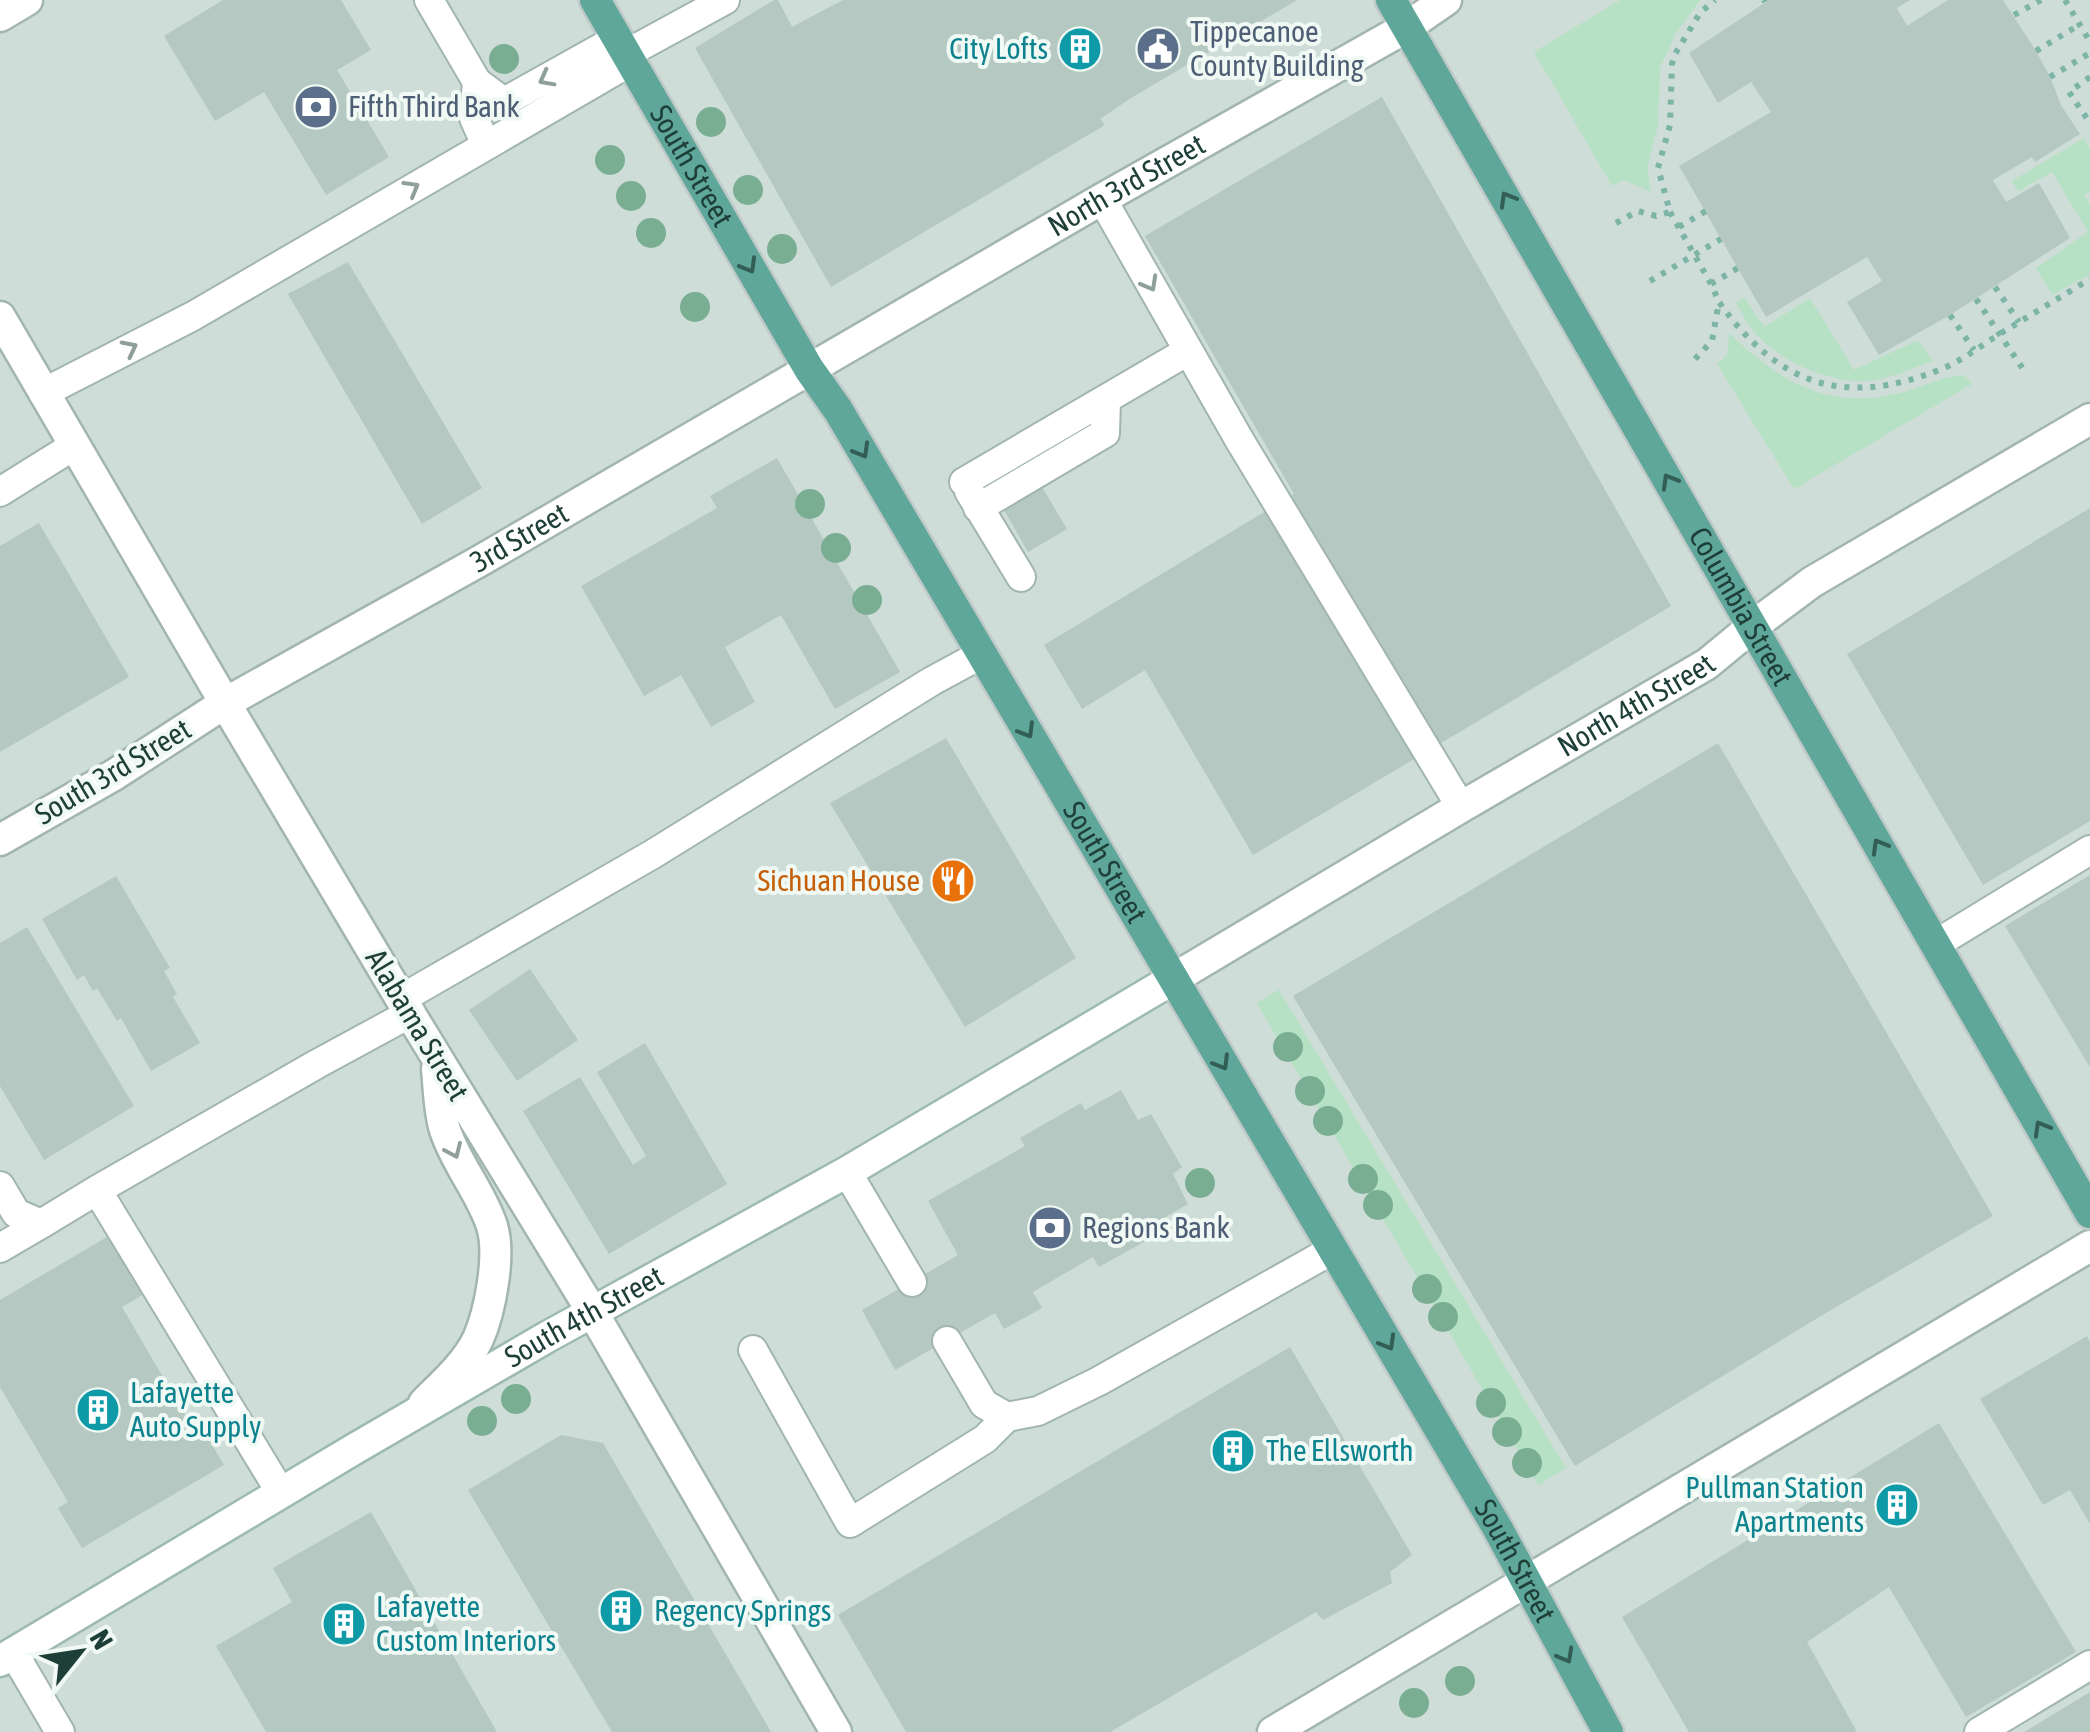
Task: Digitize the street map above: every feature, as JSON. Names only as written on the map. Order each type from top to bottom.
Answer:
[{"type":"main road","name":"South Street","points":[[596,0],[808,369],[838,410],[1334,1250],[1526,1579],[1608,1732]]},
{"type":"main road","name":"Columbia Street","points":[[1391,0],[2090,1212]]},
{"type":"street","points":[[0,16],[27,0]]},
{"type":"street","name":"North 3rd Street","points":[[808,369],[1408,27],[1446,0]]},
{"type":"street","name":"Alabama Street","points":[[2,326],[435,1056],[593,1313],[836,1732]]},
{"type":"street","name":"3rd Street","points":[[226,703],[478,562],[808,369]]},
{"type":"street","name":"North 4th Street","points":[[1173,979],[1706,664],[1812,582],[2090,419]]},
{"type":"street","name":"South 3rd Street","points":[[0,840],[114,775],[226,703]]},
{"type":"street","name":"South 4th Street","points":[[7,1656],[409,1417],[847,1172],[1173,979]]},
{"type":"street","points":[[409,1417],[451,1376],[477,1340],[496,1268],[493,1230],[444,1128],[435,1056]]},
{"type":"street","points":[[1273,1732],[2090,1246]]},
{"type":"lane","points":[[429,0],[476,82],[504,102],[624,52],[725,0]]},
{"type":"lane","points":[[43,393],[193,316],[486,145],[624,52]]},
{"type":"lane","points":[[476,82],[474,118],[486,145]]},
{"type":"lane","points":[[1102,199],[1240,441],[1461,807]]},
{"type":"lane","points":[[1021,577],[962,480],[1188,350]]},
{"type":"lane","points":[[978,508],[1105,433],[1106,400]]},
{"type":"lane","points":[[0,492],[76,445]]},
{"type":"lane","points":[[0,1248],[317,1064],[932,681],[982,654]]},
{"type":"lane","points":[[1936,944],[2090,850]]},
{"type":"lane","points":[[847,1172],[912,1282]]},
{"type":"lane","points":[[0,1186],[16,1213],[41,1224]]},
{"type":"lane","points":[[97,1190],[281,1493]]},
{"type":"lane","points":[[753,1350],[850,1522],[985,1439],[1007,1417],[1038,1411],[1099,1381],[1334,1250]]},
{"type":"lane","points":[[946,1341],[984,1404],[1007,1417]]},
{"type":"lane","points":[[7,1656],[60,1732]]},
{"type":"lane","points":[[1979,1732],[2090,1665]]},
{"type":"path","points":[[1714,0],[1700,13],[1675,54],[1670,125],[1658,168],[1670,212],[1720,302],[1738,329],[1774,363],[1826,384],[1859,388],[1895,383],[1940,370],[2090,279]]},
{"type":"path","points":[[2014,15],[2041,0]]},
{"type":"path","points":[[2065,0],[2090,42]]},
{"type":"path","points":[[2036,50],[2079,25]]},
{"type":"path","points":[[2050,76],[2090,53]]},
{"type":"path","points":[[2090,77],[2069,92],[2090,123]]},
{"type":"path","points":[[1616,223],[1638,211],[1656,216],[1670,212]]},
{"type":"path","points":[[1678,227],[1706,211]]},
{"type":"path","points":[[1650,281],[1721,239]]},
{"type":"path","points":[[1711,284],[1738,268]]},
{"type":"path","points":[[1994,287],[2019,322]]},
{"type":"path","points":[[1976,299],[2023,369]]},
{"type":"path","points":[[1696,358],[1712,341],[1720,302]]},
{"type":"path","points":[[1950,315],[1974,350]]},
{"type":"shaded area","points":[[0,0],[2090,0],[2090,1732],[0,1732]]},
{"type":"green space","points":[[1620,0],[1700,0],[1676,33],[1660,68],[1658,126],[1647,168],[1651,192],[1624,180],[1612,186],[1534,52]]},
{"type":"green space","points":[[2084,138],[2090,149],[2090,191],[2084,195],[2090,205],[2090,274],[2052,295],[2036,268],[2088,232],[2052,172],[2018,191],[2012,181]]},
{"type":"green space","points":[[1745,298],[1764,327],[1810,298],[1854,370],[1918,340],[1933,361],[1865,381],[1814,372],[1769,347],[1758,336],[1736,303]]},
{"type":"green space","points":[[1729,333],[1788,379],[1829,395],[1877,397],[1964,375],[1972,384],[1794,489],[1717,364],[1727,355]]},
{"type":"green space","points":[[1279,990],[1566,1468],[1538,1485],[1257,1003]]},
{"type":"building","name":"Fifth Third Bank","points":[[223,0],[341,0],[371,50],[337,70],[389,157],[326,195],[264,92],[215,121],[164,36]]},
{"type":"building","points":[[778,0],[792,27],[843,0],[1297,0],[1131,98],[1100,119],[1105,125],[831,287],[695,48]]},
{"type":"building","points":[[1769,0],[1910,0],[1897,8],[1907,26],[1948,0],[2003,0],[2036,51],[2061,105],[2080,134],[2035,162],[2032,157],[1993,180],[2006,202],[2039,183],[2070,238],[1879,355],[1847,302],[1882,281],[1867,257],[1766,317],[1679,166],[1771,112],[1751,82],[1718,103],[1689,53]]},
{"type":"building","points":[[1382,97],[1671,606],[1253,855],[1145,670],[1082,709],[1044,645],[1294,494],[1145,236]]},
{"type":"building","points":[[348,262],[482,488],[422,524],[288,294]]},
{"type":"building","points":[[1021,452],[1067,529],[1028,552],[984,475]]},
{"type":"building","points":[[777,458],[900,672],[835,709],[781,615],[725,647],[755,702],[711,727],[681,675],[644,696],[581,586],[717,508],[710,496]]},
{"type":"building","points":[[2090,508],[2090,821],[1983,885],[1847,654]]},
{"type":"building","points":[[39,523],[129,677],[0,752],[0,546]]},
{"type":"building","name":"Sichuan House","points":[[946,738],[1076,958],[965,1027],[830,803]]},
{"type":"building","points":[[1718,743],[1993,1216],[1575,1466],[1293,996]]},
{"type":"building","points":[[2090,875],[2090,1067],[2005,926]]},
{"type":"building","points":[[116,876],[170,968],[164,971],[177,994],[173,997],[200,1043],[151,1071],[121,1018],[117,1021],[97,988],[93,991],[84,975],[77,980],[42,919]]},
{"type":"building","points":[[27,927],[134,1106],[44,1160],[0,1086],[0,943]]},
{"type":"building","points":[[530,969],[578,1040],[517,1081],[469,1010]]},
{"type":"building","points":[[645,1043],[727,1184],[609,1254],[523,1111],[580,1077],[633,1165],[646,1156],[597,1072]]},
{"type":"building","name":"Regions Bank","points":[[1121,1090],[1138,1120],[1151,1114],[1182,1167],[1173,1174],[1188,1204],[1155,1223],[1160,1233],[1099,1267],[1093,1257],[1033,1292],[1042,1308],[1004,1329],[995,1313],[895,1370],[862,1310],[958,1255],[928,1201],[1025,1146],[1020,1138],[1081,1103],[1085,1110]]},
{"type":"building","name":"Lafayette Auto Supply","points":[[112,1234],[146,1293],[122,1307],[198,1437],[205,1433],[224,1465],[82,1548],[58,1508],[68,1502],[0,1387],[0,1300]]},
{"type":"building","points":[[2087,1336],[2090,1524],[2070,1490],[2043,1505],[1980,1399]]},
{"type":"building","name":"The Ellsworth","points":[[1290,1347],[1412,1555],[1390,1572],[1392,1583],[1323,1620],[1316,1612],[1110,1732],[906,1732],[838,1615]]},
{"type":"building","name":"Pullman Station Apartments","points":[[1939,1423],[2076,1652],[1966,1717],[1889,1587],[1807,1642],[1857,1732],[1689,1732],[1622,1617]]},
{"type":"building","name":"Regency Springs","points":[[561,1435],[603,1443],[771,1732],[612,1732],[468,1490]]},
{"type":"building","name":"Lafayette Custom Interiors","points":[[371,1512],[497,1732],[266,1732],[216,1646],[292,1602],[273,1568]]},
{"type":"building","points":[[2090,1692],[2090,1732],[2024,1732]]},
{"type":"place","name":"City Lofts","points":[[1080,49]]},
{"type":"place","name":"Tippecanoe County Building","points":[[1158,49]]},
{"type":"place","name":"Fifth Third Bank","points":[[316,107]]},
{"type":"place","name":"Sichuan House","points":[[953,881]]},
{"type":"place","name":"Regions Bank","points":[[1050,1228]]},
{"type":"place","name":"Lafayette Auto Supply","points":[[98,1410]]},
{"type":"place","name":"The Ellsworth","points":[[1233,1451]]},
{"type":"place","name":"Pullman Station Apartments","points":[[1897,1505]]},
{"type":"place","name":"Regency Springs","points":[[621,1611]]},
{"type":"place","name":"Lafayette Custom Interiors","points":[[344,1624]]}]
